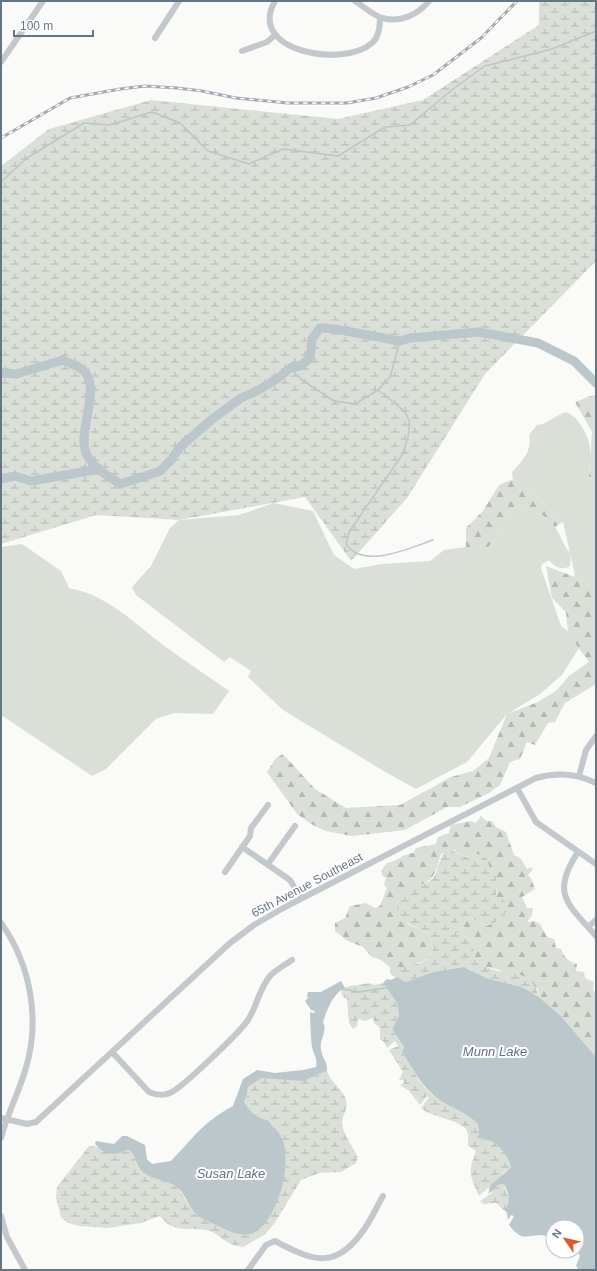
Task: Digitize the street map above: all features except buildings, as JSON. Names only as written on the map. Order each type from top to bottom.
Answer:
[{"type":"street","points":[[1,62],[43,1]]},
{"type":"street","points":[[155,38],[179,1]]},
{"type":"street","points":[[275,1],[269,16],[275,35],[291,47],[305,53],[343,54],[360,50],[372,43],[379,30],[380,18]]},
{"type":"street","points":[[355,1],[380,18],[402,19],[415,14],[429,1]]},
{"type":"street","points":[[242,50],[267,42],[275,35]]},
{"type":"street","points":[[578,776],[586,750],[596,736]]},
{"type":"street","name":"65th Avenue Southeast","points":[[4,1119],[27,1124],[36,1122],[230,943],[254,925],[301,898],[543,776],[560,774],[578,776],[596,783]]},
{"type":"street","points":[[517,788],[536,822],[596,864]]},
{"type":"street","points":[[225,872],[250,836],[251,828],[268,805]]},
{"type":"street","points":[[268,864],[295,826]]},
{"type":"street","points":[[242,847],[290,880],[301,898]]},
{"type":"street","points":[[578,852],[566,870],[564,887],[568,903],[596,936]]},
{"type":"street","points":[[588,927],[596,920]]},
{"type":"street","points":[[1,923],[24,966],[30,989],[33,1012],[31,1045],[28,1060],[4,1119],[1,1138]]},
{"type":"street","points":[[112,1052],[149,1092],[160,1095],[173,1092],[244,1025],[254,1010],[262,990],[271,975],[292,960]]},
{"type":"street","points":[[248,1270],[266,1245],[272,1241],[275,1241],[292,1250],[322,1260],[341,1254],[356,1240],[366,1227],[384,1196]]},
{"type":"street","points":[[1,1216],[7,1237],[25,1270]]},
{"type":"green space","points":[[539,1],[596,1],[596,261],[485,374],[407,498],[351,561],[305,497],[179,520],[96,515],[1,544],[1,166],[49,129],[151,100],[338,119],[423,100],[539,25]]},
{"type":"green space","points":[[593,395],[596,396],[596,485],[589,476],[592,432],[575,402]]},
{"type":"green space","points":[[566,412],[579,422],[586,433],[590,456],[589,476],[596,485],[596,590],[575,577],[571,556],[570,566],[559,568],[549,560],[542,564],[541,568],[561,626],[582,643],[562,675],[540,694],[507,714],[467,762],[416,789],[283,710],[248,677],[251,671],[230,657],[224,662],[136,595],[132,587],[151,566],[170,528],[179,520],[239,515],[274,503],[313,511],[334,555],[354,569],[382,564],[430,561],[444,550],[466,547],[486,549],[494,541],[510,511],[521,504],[540,514],[552,523],[570,553],[563,522],[536,496],[513,479],[512,472],[526,455],[530,441],[529,435],[537,425],[545,423]]},
{"type":"green space","points":[[513,479],[536,496],[563,522],[555,527],[544,516],[521,504],[510,511],[494,541],[486,549],[466,547],[466,528],[483,511],[499,485]]},
{"type":"green space","points":[[22,544],[61,571],[69,588],[97,597],[109,604],[174,653],[229,691],[213,714],[174,713],[156,719],[106,769],[92,776],[1,715],[1,547]]},
{"type":"green space","points":[[546,566],[575,577],[596,590],[596,684],[565,703],[555,722],[548,723],[535,745],[527,742],[520,759],[510,762],[500,785],[489,793],[460,807],[447,807],[405,830],[352,836],[326,831],[311,824],[297,814],[267,772],[276,758],[283,754],[315,789],[346,808],[400,805],[451,777],[473,771],[489,758],[507,714],[538,702],[556,691],[569,676],[589,662],[568,633],[566,612],[552,598]]},
{"type":"green space","points":[[481,816],[486,821],[492,821],[496,827],[506,832],[514,855],[521,859],[527,869],[531,867],[533,869],[528,875],[531,878],[535,889],[522,897],[527,908],[533,908],[532,915],[527,922],[534,921],[540,924],[547,937],[554,939],[556,948],[561,949],[567,959],[577,964],[576,971],[584,972],[585,978],[594,982],[593,990],[596,992],[596,1057],[560,1015],[540,998],[538,989],[500,970],[483,966],[474,958],[474,947],[470,940],[453,932],[459,916],[471,919],[487,926],[491,914],[496,895],[495,881],[478,854],[465,857],[454,850],[441,854],[433,876],[421,885],[414,887],[407,924],[429,933],[433,950],[423,961],[404,967],[395,978],[390,972],[390,967],[379,959],[372,957],[363,947],[348,941],[335,931],[335,923],[345,918],[350,906],[366,903],[375,908],[380,906],[387,888],[384,885],[386,878],[382,875],[381,871],[387,863],[413,853],[416,848],[436,844],[438,837],[449,833],[451,825],[471,821],[476,823]]},
{"type":"green space","points":[[448,848],[465,857],[478,854],[487,858],[490,869],[496,872],[496,897],[504,900],[507,909],[503,919],[487,926],[472,919],[460,917],[453,932],[470,940],[474,947],[474,958],[480,963],[492,969],[524,976],[536,987],[540,998],[522,987],[489,979],[463,967],[433,972],[406,982],[397,977],[404,967],[424,961],[433,950],[429,933],[400,920],[397,908],[409,890],[415,886],[427,883],[433,878],[442,856]]},
{"type":"green space","points":[[369,983],[374,985],[383,983],[397,1003],[399,1016],[392,1029],[404,1047],[402,1052],[424,1087],[440,1101],[466,1115],[478,1124],[479,1134],[477,1138],[484,1138],[495,1143],[506,1156],[511,1167],[504,1172],[498,1185],[504,1184],[509,1199],[507,1213],[496,1203],[484,1204],[480,1201],[492,1193],[488,1188],[479,1196],[473,1183],[471,1169],[476,1151],[468,1146],[468,1134],[464,1127],[421,1108],[429,1097],[427,1096],[420,1105],[409,1091],[400,1085],[404,1083],[403,1080],[399,1080],[403,1072],[389,1050],[398,1046],[395,1041],[387,1048],[384,1042],[380,1039],[380,1028],[374,1023],[373,1018],[365,1021],[358,1019],[357,1026],[353,1029],[349,1023],[347,999],[342,996],[341,989]]},
{"type":"green space","points":[[327,1071],[346,1100],[346,1108],[342,1125],[358,1157],[356,1163],[341,1172],[319,1173],[301,1180],[274,1224],[264,1235],[243,1247],[226,1242],[215,1234],[206,1230],[176,1228],[165,1222],[160,1216],[141,1223],[107,1228],[80,1226],[68,1223],[61,1217],[56,1198],[57,1187],[89,1146],[94,1146],[116,1153],[127,1150],[131,1151],[137,1164],[154,1178],[166,1181],[178,1188],[196,1215],[276,1202],[285,1170],[286,1162],[284,1146],[279,1134],[268,1120],[254,1114],[244,1102],[248,1087],[262,1078],[310,1078]]},
{"type":"water","name":"Munn Lake","points":[[463,967],[489,979],[522,987],[540,998],[560,1015],[596,1057],[596,1270],[579,1270],[576,1266],[579,1259],[585,1259],[585,1219],[545,1219],[545,1236],[523,1236],[513,1230],[509,1225],[514,1216],[511,1215],[508,1220],[505,1210],[509,1197],[504,1184],[498,1185],[488,1194],[491,1185],[511,1167],[503,1151],[499,1146],[489,1140],[477,1138],[479,1134],[478,1124],[474,1120],[441,1101],[429,1091],[419,1079],[402,1052],[404,1047],[392,1029],[399,1016],[397,1003],[383,983],[387,979],[391,980],[397,977],[406,982],[433,972]]},
{"type":"water","name":"Susan Lake","points":[[341,981],[345,988],[341,990],[334,998],[323,1022],[325,1029],[321,1042],[321,1050],[327,1065],[327,1071],[303,1081],[262,1078],[248,1087],[244,1102],[254,1114],[268,1120],[281,1137],[285,1147],[286,1159],[282,1187],[272,1213],[258,1230],[248,1234],[237,1234],[203,1219],[194,1211],[179,1189],[171,1183],[151,1177],[143,1172],[131,1151],[127,1150],[114,1154],[98,1148],[95,1144],[96,1141],[114,1144],[122,1136],[127,1136],[145,1145],[147,1159],[152,1164],[171,1161],[206,1124],[233,1106],[243,1079],[257,1070],[275,1073],[316,1067],[316,1059],[312,1044],[310,1015],[310,1012],[314,1013],[315,1011],[311,1010],[305,1001],[308,998],[308,992],[321,992]]},
{"type":"waterway","points":[[1,182],[27,158],[84,123],[110,125],[152,112],[180,123],[208,151],[249,164],[283,149],[338,156],[385,127],[410,125],[453,89],[485,66],[552,49],[596,31]]},
{"type":"waterway","points":[[1,373],[16,374],[63,360],[82,369],[88,377],[90,387],[90,398],[84,435],[84,446],[87,455],[97,468],[121,484],[160,471],[172,459],[179,448],[211,420],[241,398],[259,390],[280,377],[290,368],[300,366],[310,358],[312,339],[320,328],[335,329],[400,341],[410,338],[479,332],[538,343],[574,361],[596,383]]},
{"type":"waterway","points":[[290,368],[302,380],[334,401],[355,404],[378,390],[390,377],[400,341]]},
{"type":"waterway","points":[[378,390],[403,410],[407,416],[409,423],[407,441],[402,455],[349,532],[346,544],[354,552],[375,556],[400,552],[433,540]]},
{"type":"waterway","points":[[1,479],[15,476],[31,481],[100,469]]},
{"type":"waterway","points":[[343,989],[358,992],[386,988]]},
{"type":"railway","points":[[1,138],[70,98],[145,86],[177,88],[202,91],[236,98],[288,103],[347,103],[376,98],[408,87],[433,75],[481,38],[517,1]]}]
